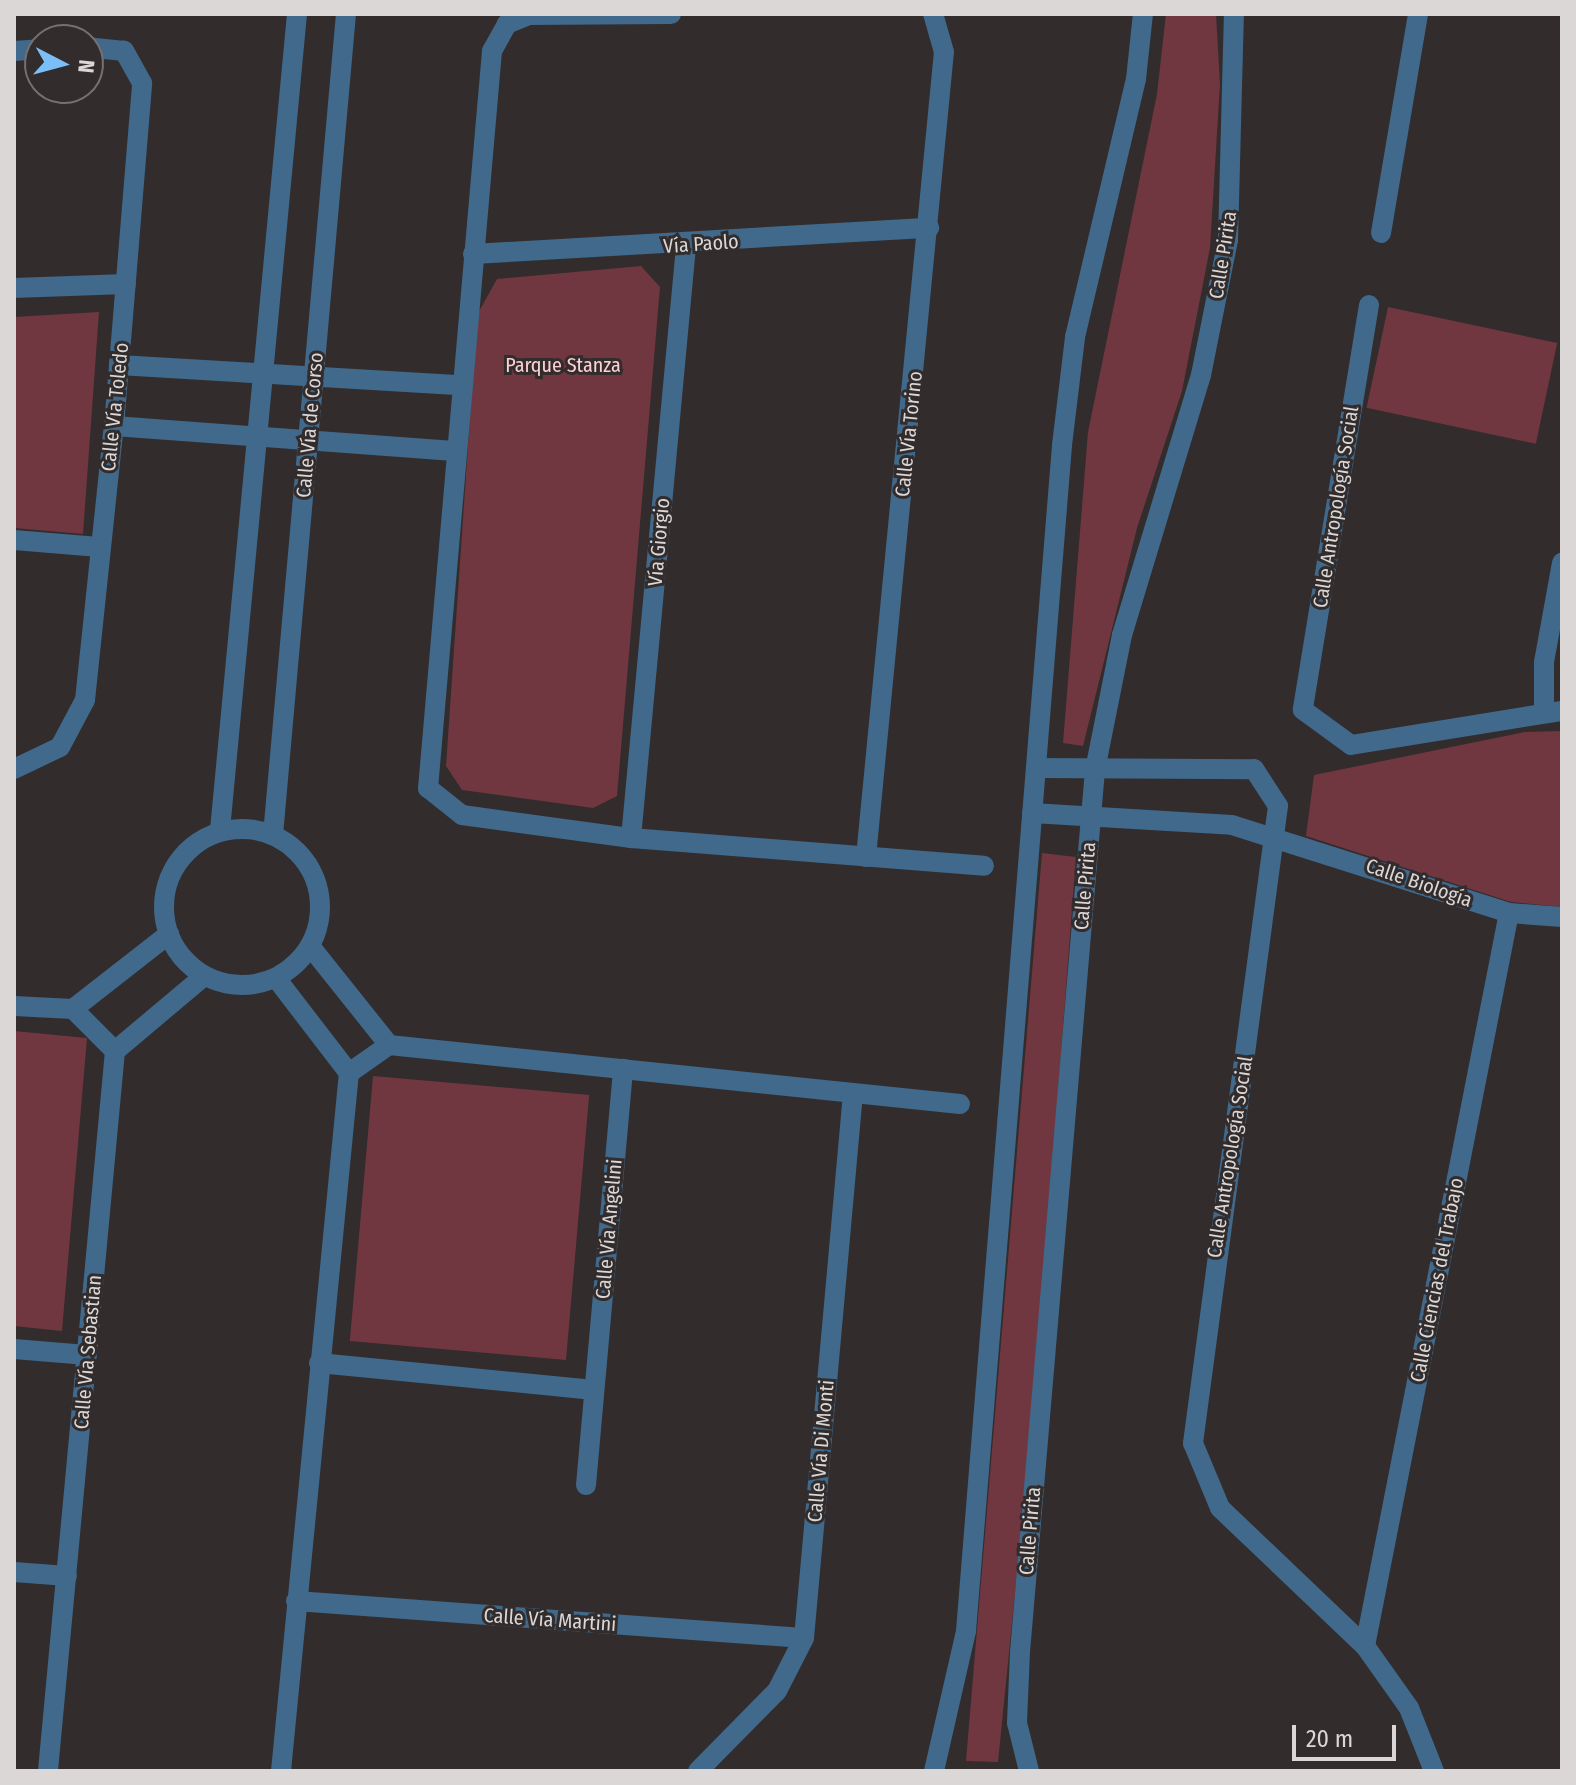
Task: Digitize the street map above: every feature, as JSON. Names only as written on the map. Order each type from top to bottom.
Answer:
[{"type":"street","points":[[220,830],[297,14]]},
{"type":"street","name":"Calle Vía de Corso","points":[[273,835],[346,14]]},
{"type":"street","points":[[671,14],[529,15],[507,24],[492,51],[454,451],[428,788],[462,815],[631,838],[984,866]]},
{"type":"street","name":"Calle Vía Torino","points":[[866,857],[944,52],[933,14]]},
{"type":"street","points":[[934,1771],[966,1631],[1032,813],[1075,337],[1136,79],[1143,14]]},
{"type":"street","name":"Calle Pirita","points":[[1029,1771],[1017,1723],[1020,1652],[1095,770],[1122,635],[1201,375],[1228,240],[1234,14]]},
{"type":"street","points":[[1381,233],[1418,14]]},
{"type":"street","name":"Calle Vía Toledo","points":[[14,769],[39,763],[75,727],[85,700],[114,426],[141,71],[124,51],[104,49]]},
{"type":"street","name":"Vía Paolo","points":[[473,254],[686,246],[929,228]]},
{"type":"street","name":"Vía Giorgio","points":[[631,838],[686,246]]},
{"type":"street","points":[[14,288],[126,284]]},
{"type":"street","name":"Calle Antropología Social","points":[[1369,305],[1303,710],[1351,745],[1553,712]]},
{"type":"street","points":[[119,365],[460,385]]},
{"type":"street","points":[[114,426],[454,451]]},
{"type":"street","points":[[14,540],[99,547]]},
{"type":"street","points":[[1553,712],[1544,662],[1562,563]]},
{"type":"street","points":[[1036,768],[1254,769],[1278,806],[1279,835]]},
{"type":"street","name":"Calle Biología","points":[[1032,813],[1091,811],[1279,835],[1509,913],[1562,917]]},
{"type":"street","points":[[220,830],[273,835],[301,854],[314,875],[319,923],[310,946],[276,978],[239,985],[204,976],[169,934],[166,889],[178,862],[220,830]]},
{"type":"street","name":"Calle Antropología Social","points":[[1279,835],[1194,1402],[1203,1479],[1242,1533],[1365,1646]]},
{"type":"street","name":"Calle Ciencias del Trabajo","points":[[1365,1646],[1509,913]]},
{"type":"street","points":[[14,1006],[73,1009],[169,934]]},
{"type":"street","points":[[310,946],[389,1045]]},
{"type":"street","points":[[73,1009],[115,1051],[204,976]]},
{"type":"street","points":[[276,978],[349,1073],[281,1771]]},
{"type":"street","points":[[349,1073],[389,1045],[960,1104]]},
{"type":"street","name":"Calle Vía Sebastian","points":[[48,1771],[115,1051]]},
{"type":"street","name":"Calle Vía Angelini","points":[[586,1485],[623,1069]]},
{"type":"street","name":"Calle Vía Di Monti","points":[[698,1771],[777,1691],[804,1638],[853,1093]]},
{"type":"street","points":[[14,1349],[87,1355]]},
{"type":"street","points":[[319,1363],[594,1390]]},
{"type":"street","points":[[14,1572],[67,1576]]},
{"type":"street","name":"Calle Vía Martini","points":[[296,1601],[804,1638]]},
{"type":"street","points":[[1365,1646],[1409,1708],[1434,1771]]},
{"type":"green space","points":[[1166,14],[1216,14],[1220,84],[1210,248],[1182,391],[1137,528],[1083,746],[1063,743],[1088,432],[1157,94]]},
{"type":"green space","name":"Parque Stanza","points":[[641,266],[660,287],[617,796],[593,808],[462,790],[446,766],[477,315],[497,279]]},
{"type":"green space","points":[[1388,307],[1557,343],[1536,444],[1367,408]]},
{"type":"green space","points":[[99,312],[83,534],[14,528],[14,317]]},
{"type":"green space","points":[[1562,731],[1562,907],[1511,902],[1306,836],[1314,775],[1525,732]]},
{"type":"green space","points":[[1042,853],[1076,857],[1035,1394],[998,1762],[966,1761]]},
{"type":"green space","points":[[14,1031],[87,1038],[62,1331],[14,1326]]},
{"type":"green space","points":[[373,1076],[589,1095],[566,1360],[350,1341]]}]
